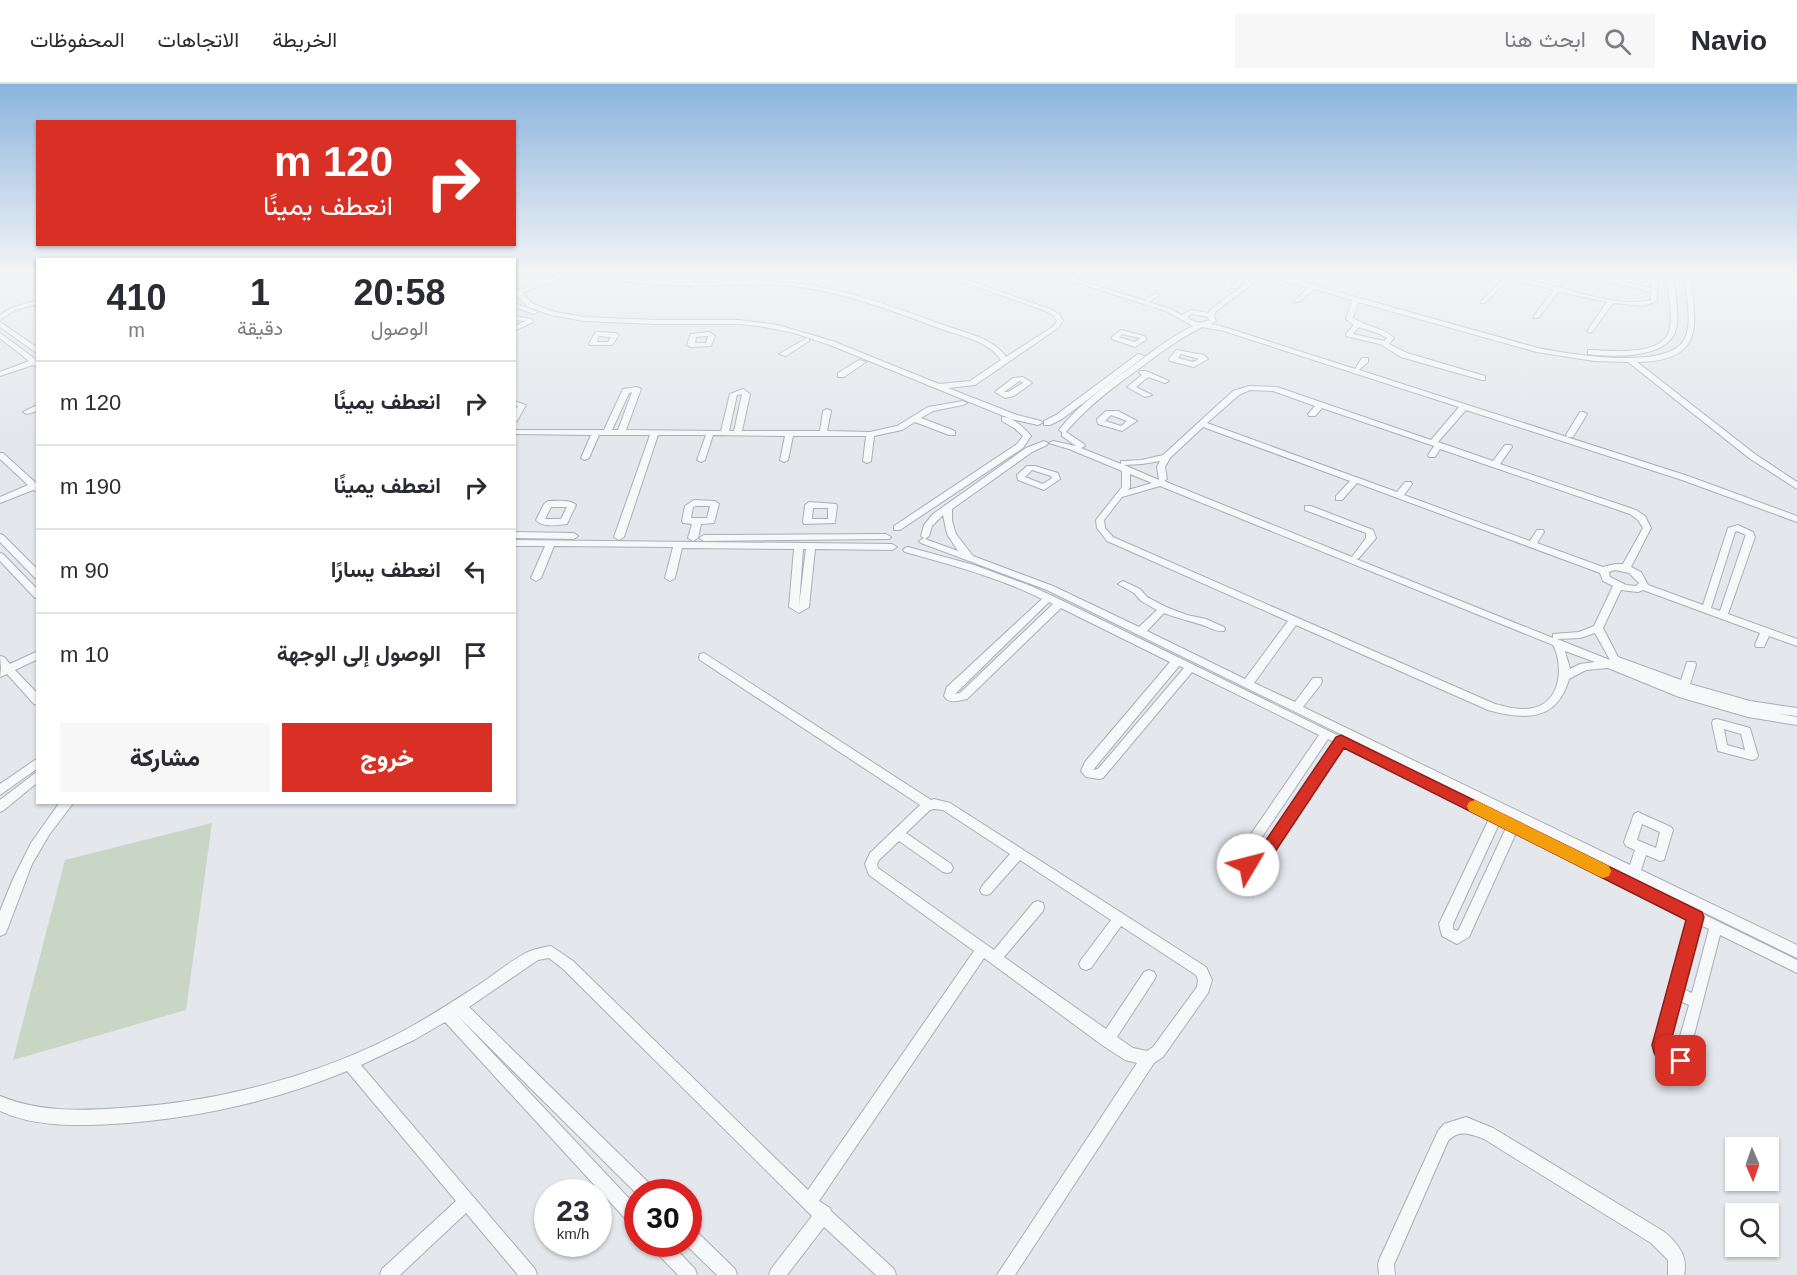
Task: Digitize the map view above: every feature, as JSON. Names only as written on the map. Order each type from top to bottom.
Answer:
[{"type":"street","points":[[3,327],[36,350]]},
{"type":"street","points":[[596,327],[611,330],[658,327]]},
{"type":"street","points":[[685,327],[703,331],[765,329],[807,340],[963,403],[1012,419],[1043,423],[1064,432],[1081,448]]},
{"type":"street","points":[[776,327],[819,338],[936,393],[972,400],[987,406],[1012,419],[1026,435],[1048,443],[1081,448],[1518,624]]},
{"type":"street","points":[[942,327],[998,350],[1005,361]]},
{"type":"street","points":[[959,333],[973,327]]},
{"type":"street","points":[[936,393],[972,383],[1056,327]]},
{"type":"street","points":[[908,550],[916,548],[920,534],[948,507],[1029,450],[1062,439],[1068,421],[1081,405],[1179,327]]},
{"type":"street","points":[[516,535],[548,539],[678,545],[799,546],[814,542],[886,537],[891,531],[1017,448],[1026,435],[1028,427],[1043,423],[1081,405],[1134,370],[1185,331],[1198,327]]},
{"type":"street","points":[[1211,327],[1225,329],[1291,354],[1395,388],[1714,482],[1797,512]]},
{"type":"street","points":[[1230,327],[1570,435],[1797,519]]},
{"type":"street","points":[[1356,327],[1348,334],[1383,344],[1404,355],[1482,378]]},
{"type":"street","points":[[1359,327],[1391,336],[1388,342],[1383,344]]},
{"type":"street","points":[[1458,327],[1581,359],[1630,360],[1674,353],[1687,343],[1689,327]]},
{"type":"street","points":[[1474,327],[1561,348],[1604,353],[1651,350],[1666,341],[1672,332],[1672,327]]},
{"type":"street","points":[[1590,331],[1593,327]]},
{"type":"street","points":[[0,335],[36,363]]},
{"type":"street","points":[[783,354],[807,340]]},
{"type":"street","points":[[11,344],[22,341]]},
{"type":"street","points":[[979,341],[1025,348]]},
{"type":"street","points":[[1161,350],[1176,355]]},
{"type":"street","points":[[1358,368],[1365,360]]},
{"type":"street","points":[[1630,360],[1752,456],[1797,486]]},
{"type":"street","points":[[841,375],[862,362]]},
{"type":"street","points":[[0,374],[36,363]]},
{"type":"street","points":[[1134,370],[1165,381]]},
{"type":"street","points":[[1147,375],[1131,387],[1148,395]]},
{"type":"street","points":[[972,383],[969,391],[972,400]]},
{"type":"street","points":[[607,433],[626,391],[633,388],[638,391],[621,433]]},
{"type":"street","points":[[1161,481],[1161,467],[1166,457],[1233,395],[1244,389],[1267,388],[1321,404],[1628,509],[1645,522],[1647,528],[1626,568]]},
{"type":"street","points":[[1303,398],[1311,390]]},
{"type":"street","points":[[724,434],[734,394],[741,391],[746,394],[737,434]]},
{"type":"street","points":[[931,409],[936,393]]},
{"type":"street","points":[[987,406],[1003,395]]},
{"type":"street","points":[[1068,398],[1106,416]]},
{"type":"street","points":[[621,402],[633,402]]},
{"type":"street","points":[[516,432],[870,434],[892,430],[931,409],[963,403]]},
{"type":"street","points":[[516,404],[522,405],[516,415]]},
{"type":"street","points":[[1312,414],[1321,404]]},
{"type":"street","points":[[731,405],[743,405]]},
{"type":"street","points":[[1432,455],[1436,444],[1464,407]]},
{"type":"street","points":[[27,412],[36,409]]},
{"type":"street","points":[[823,434],[827,411]]},
{"type":"street","points":[[1570,435],[1583,414]]},
{"type":"street","points":[[916,419],[952,433]]},
{"type":"street","points":[[1202,424],[1604,571]]},
{"type":"street","points":[[585,458],[596,433]]},
{"type":"street","points":[[619,537],[655,433]]},
{"type":"street","points":[[702,460],[710,434]]},
{"type":"street","points":[[784,460],[789,434]]},
{"type":"street","points":[[867,461],[870,434]]},
{"type":"street","points":[[1495,464],[1508,447]]},
{"type":"street","points":[[0,455],[34,487]]},
{"type":"street","points":[[1125,466],[1166,457]]},
{"type":"street","points":[[1009,464],[1026,471]]},
{"type":"street","points":[[1125,466],[1127,482],[1121,495],[1104,512],[1100,520],[1101,528],[1110,538],[1492,707],[1508,711],[1532,712],[1549,706],[1556,699],[1566,676],[1566,663],[1557,640]]},
{"type":"street","points":[[1339,498],[1355,480]]},
{"type":"street","points":[[1121,495],[1161,481],[1356,556],[1613,662],[1743,704],[1797,712]]},
{"type":"street","points":[[1399,496],[1408,484]]},
{"type":"street","points":[[0,495],[34,487]]},
{"type":"street","points":[[0,500],[34,487]]},
{"type":"street","points":[[1561,497],[1566,487]]},
{"type":"street","points":[[948,507],[947,519],[952,536],[971,558]]},
{"type":"street","points":[[1308,508],[1370,532],[1371,538],[1356,556]]},
{"type":"street","points":[[693,538],[697,522]]},
{"type":"street","points":[[536,578],[551,523]]},
{"type":"street","points":[[799,546],[801,591],[818,523]]},
{"type":"street","points":[[897,528],[920,534],[971,558],[1020,575],[1177,661],[1341,741],[1398,762],[1634,872],[1797,952]]},
{"type":"street","points":[[1706,609],[1731,530],[1743,529],[1750,537],[1723,615]]},
{"type":"street","points":[[1532,544],[1540,532]]},
{"type":"street","points":[[0,537],[36,574]]},
{"type":"street","points":[[516,543],[548,539],[619,537],[814,542],[892,547],[994,574],[1048,598],[1070,604],[1140,632],[1248,683],[1297,707],[1513,826],[1797,967]]},
{"type":"street","points":[[886,537],[892,547]]},
{"type":"street","points":[[670,578],[678,545]]},
{"type":"street","points":[[0,556],[36,594]]},
{"type":"street","points":[[1604,571],[1612,566],[1626,568],[1640,575],[1644,581],[1643,586]]},
{"type":"street","points":[[1604,571],[1606,579],[1618,586],[1633,589],[1643,586],[1797,643]]},
{"type":"street","points":[[1123,584],[1137,591],[1144,599],[1180,617],[1203,621],[1220,629]]},
{"type":"street","points":[[1557,640],[1598,628],[1618,586]]},
{"type":"street","points":[[1048,598],[973,668],[951,690],[949,696],[960,699],[985,674],[1070,604]]},
{"type":"street","points":[[1140,632],[1163,609]]},
{"type":"street","points":[[1248,683],[1294,620]]},
{"type":"street","points":[[1598,628],[1613,662]]},
{"type":"street","points":[[1760,645],[1766,631]]},
{"type":"street","points":[[4,671],[36,655]]},
{"type":"street","points":[[704,657],[929,805],[946,806],[1198,967],[1205,980],[1203,989],[1158,1052],[1149,1058],[1005,1275]]},
{"type":"street","points":[[0,660],[4,671],[36,699]]},
{"type":"street","points":[[1177,661],[1089,765],[1087,771],[1090,774],[1099,775],[1191,667]]},
{"type":"street","points":[[1566,676],[1584,667],[1613,662],[1683,694],[1731,709],[1797,721]]},
{"type":"street","points":[[1684,686],[1691,665]]},
{"type":"street","points":[[973,668],[985,674]]},
{"type":"street","points":[[1297,707],[1317,681]]},
{"type":"street","points":[[1731,709],[1734,728]]},
{"type":"street","points":[[1326,733],[1244,854],[1244,861],[1248,865],[1257,866],[1341,741]]},
{"type":"street","points":[[1110,739],[1123,746]]},
{"type":"street","points":[[1,787],[36,763]]},
{"type":"street","points":[[0,807],[36,777]]},
{"type":"street","points":[[0,930],[22,871],[36,844],[66,804]]},
{"type":"street","points":[[929,805],[872,860],[873,871],[1107,1040],[1130,1055],[1149,1058]]},
{"type":"street","points":[[1496,817],[1446,924],[1447,932],[1451,936],[1462,937],[1513,826]]},
{"type":"street","points":[[1267,820],[1283,828]]},
{"type":"street","points":[[898,834],[947,868]]},
{"type":"street","points":[[1634,872],[1642,848]]},
{"type":"street","points":[[986,890],[1019,852]]},
{"type":"street","points":[[1465,884],[1482,893]]},
{"type":"street","points":[[809,1202],[988,955],[1038,907]]},
{"type":"street","points":[[1086,964],[1120,917]]},
{"type":"street","points":[[1696,917],[1661,1045],[1663,1056],[1669,1060],[1681,1061],[1716,927]]},
{"type":"street","points":[[0,1103],[38,1114],[86,1118],[136,1116],[189,1110],[243,1098],[297,1082],[349,1062],[452,1010],[535,955],[551,952],[568,965],[809,1202],[888,1275]]},
{"type":"street","points":[[1107,1040],[1149,976]]},
{"type":"street","points":[[1676,992],[1696,1002]]},
{"type":"street","points":[[452,1010],[632,1179]]},
{"type":"street","points":[[452,1010],[624,1204]]},
{"type":"street","points":[[349,1062],[529,1275]]},
{"type":"street","points":[[1387,1275],[1388,1258],[1443,1136],[1449,1129],[1466,1125],[1488,1133],[1657,1237],[1674,1253],[1678,1262],[1676,1275]]},
{"type":"street","points":[[388,1275],[467,1202]]},
{"type":"street","points":[[777,1275],[824,1214]]},
{"type":"street","points":[[702,1249],[729,1275]]},
{"type":"street","points":[[672,1257],[689,1275]]},
{"type":"green space","points":[[212,823],[186,1010],[13,1060],[65,860]]},
{"type":"slow traffic","points":[[1475,806],[1603,871]]},
{"type":"route","points":[[1248,865],[1253,867],[1260,863],[1341,741],[1696,917],[1661,1045],[1663,1056],[1676,1062],[1681,1061]]}]
